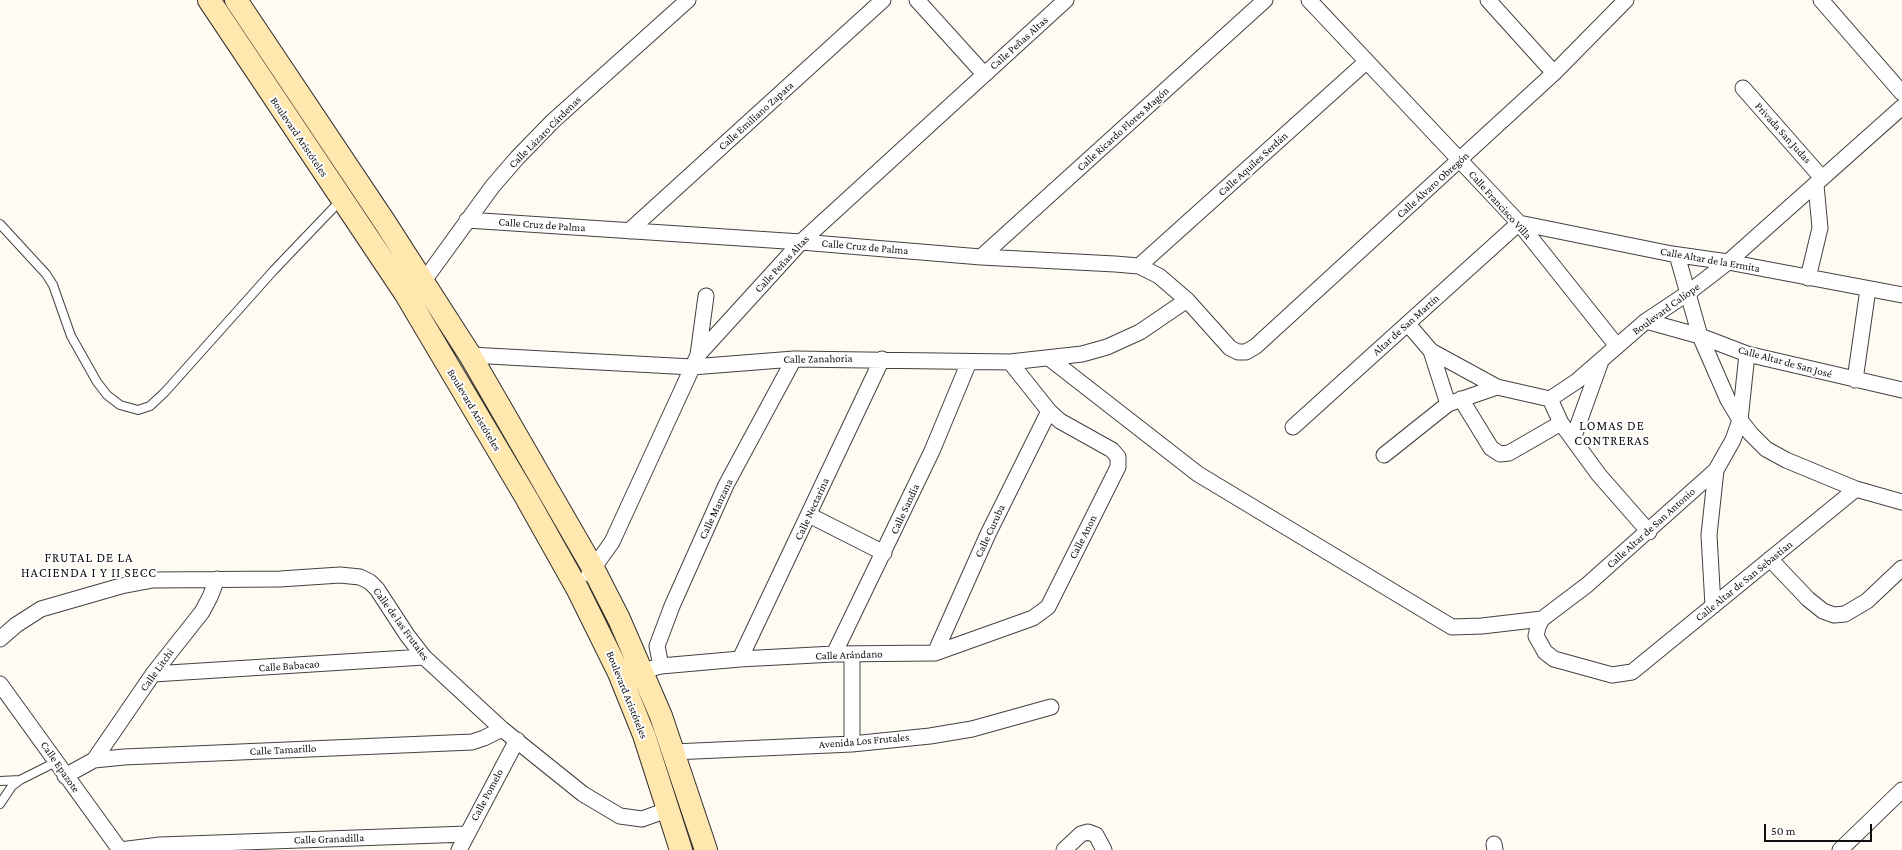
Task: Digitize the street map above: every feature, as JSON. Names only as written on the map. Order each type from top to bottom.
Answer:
[{"type":"street","name":"Boulevard Aristóteles","points":[[209,0],[341,200],[405,293],[527,499],[577,588],[619,673],[641,728],[681,850]]},
{"type":"street","name":"Boulevard Aristóteles","points":[[236,0],[470,355],[593,568],[619,619],[651,668],[661,716],[706,850]]},
{"type":"street","name":"Calle Lázaro Cárdenas","points":[[423,282],[467,220],[517,158],[553,121],[688,0]]},
{"type":"street","name":"Calle Emiliano Zapata","points":[[629,231],[883,0]]},
{"type":"street","points":[[917,0],[984,74]]},
{"type":"street","name":"Calle Peñas Altas","points":[[577,588],[612,542],[695,361],[801,242],[1066,0]]},
{"type":"street","name":"Calle Ricardo Flores Magón","points":[[981,257],[1265,0]]},
{"type":"street","name":"Calle Francisco Villa","points":[[1309,0],[1519,224],[1617,346]]},
{"type":"street","points":[[1488,0],[1554,73]]},
{"type":"street","name":"Calle Álvaro Obregón","points":[[1230,348],[1238,352],[1246,352],[1256,346],[1460,161],[1554,73],[1626,0]]},
{"type":"street","points":[[1821,0],[1902,93]]},
{"type":"street","name":"Calle Aquiles Serdán","points":[[1139,266],[1366,62]]},
{"type":"street","name":"Privada San Judas","points":[[1743,88],[1819,181]]},
{"type":"street","name":"Boulevard Calíope","points":[[1550,399],[1577,381],[1646,321],[1688,293],[1728,262],[1902,107]]},
{"type":"street","points":[[1808,278],[1820,228],[1819,181]]},
{"type":"street","name":"Calle Cruz de Palma","points":[[467,220],[801,242],[981,257],[1139,266],[1159,276],[1187,300],[1230,348]]},
{"type":"street","name":"Calle Altar de la Ermita","points":[[1519,224],[1677,255],[1728,262],[1868,289],[1899,292]]},
{"type":"street","name":"Altar de San Martín","points":[[1292,427],[1519,224]]},
{"type":"street","points":[[1677,255],[1700,336],[1728,400],[1740,420],[1766,449],[1786,460],[1856,490],[1902,502]]},
{"type":"street","points":[[1855,380],[1868,289]]},
{"type":"street","points":[[695,361],[706,296]]},
{"type":"street","name":"Calle Zanahoria","points":[[470,355],[695,361],[882,359],[1010,362],[1082,354],[1106,347],[1140,332],[1187,300]]},
{"type":"street","name":"Calle Altar de San José","points":[[1646,321],[1700,336],[1747,354],[1902,390]]},
{"type":"street","points":[[1408,324],[1431,351],[1455,402],[1491,448],[1500,454],[1509,453],[1561,423]]},
{"type":"street","points":[[1431,351],[1497,387],[1550,399],[1561,423],[1599,475],[1649,532]]},
{"type":"street","name":"Calle Altar de San Antonio","points":[[1542,619],[1587,585],[1649,532],[1716,470],[1733,440],[1740,420],[1747,354]]},
{"type":"street","points":[[1049,358],[1198,474],[1452,627],[1482,626],[1542,619]]},
{"type":"street","name":"Calle Manzana","points":[[651,668],[657,646],[672,606],[726,484],[794,359]]},
{"type":"street","name":"Calle Nectarina","points":[[740,659],[882,359]]},
{"type":"street","points":[[1573,439],[1602,360]]},
{"type":"street","name":"Calle Sandia","points":[[834,654],[932,452],[969,362]]},
{"type":"street","points":[[1010,362],[1049,411]]},
{"type":"street","points":[[1384,455],[1455,402],[1497,387]]},
{"type":"street","name":"Calle Anon","points":[[1048,607],[1118,467],[1118,457],[1112,450],[1060,420],[1049,411]]},
{"type":"street","name":"Calle Curuba","points":[[935,653],[988,534],[1049,411]]},
{"type":"street","points":[[1713,606],[1709,535],[1716,470]]},
{"type":"street","name":"Calle Altar de San Sebastian","points":[[1542,619],[1536,636],[1545,652],[1554,659],[1612,675],[1632,672],[1856,490]]},
{"type":"street","points":[[809,515],[884,553]]},
{"type":"street","points":[[1770,559],[1808,599],[1823,611],[1834,615],[1845,614],[1866,601],[1902,568]]},
{"type":"street","name":"Calle de las Frutales","points":[[0,639],[16,625],[41,609],[121,586],[174,579],[312,578],[345,574],[360,577],[370,582],[377,589],[407,635],[424,657],[502,729],[583,794],[620,816],[642,819],[667,810]]},
{"type":"street","name":"Calle Litchi","points":[[94,760],[153,674],[202,612],[210,597],[216,579]]},
{"type":"street","name":"Calle Arándano","points":[[651,668],[740,659],[834,654],[935,653],[1020,624],[1033,618],[1048,607]]},
{"type":"street","points":[[852,654],[852,744]]},
{"type":"street","name":"Calle Babacao","points":[[153,674],[424,657]]},
{"type":"street","name":"Calle Epazote","points":[[0,684],[65,776],[120,850]]},
{"type":"street","name":"Avenida Los Frutales","points":[[673,752],[852,744],[930,736],[972,729],[1051,707]]},
{"type":"street","name":"Calle Tamarillo","points":[[65,776],[94,760],[124,757],[472,742],[502,729]]},
{"type":"street","name":"Calle Pomelo","points":[[459,850],[517,740]]},
{"type":"street","points":[[1840,850],[1902,790]]},
{"type":"street","points":[[1064,850],[1081,834],[1088,832],[1096,835],[1104,850]]},
{"type":"street","name":"Calle Granadilla","points":[[120,850],[160,845],[467,834]]},
{"type":"lane","points":[[0,224],[46,274],[53,285],[71,336],[97,382],[107,395],[120,405],[138,410],[150,406],[165,392],[274,270],[341,200]]},
{"type":"lane","points":[[0,804],[12,786],[20,780],[56,762]]},
{"type":"lane","points":[[0,781],[5,782],[20,780]]},
{"type":"district","name":"LOMAS DE CONTRERAS","points":[[1612,434]]},
{"type":"district","name":"FRUTAL DE LA HACIENDA I Y II SECC","points":[[89,566]]}]
